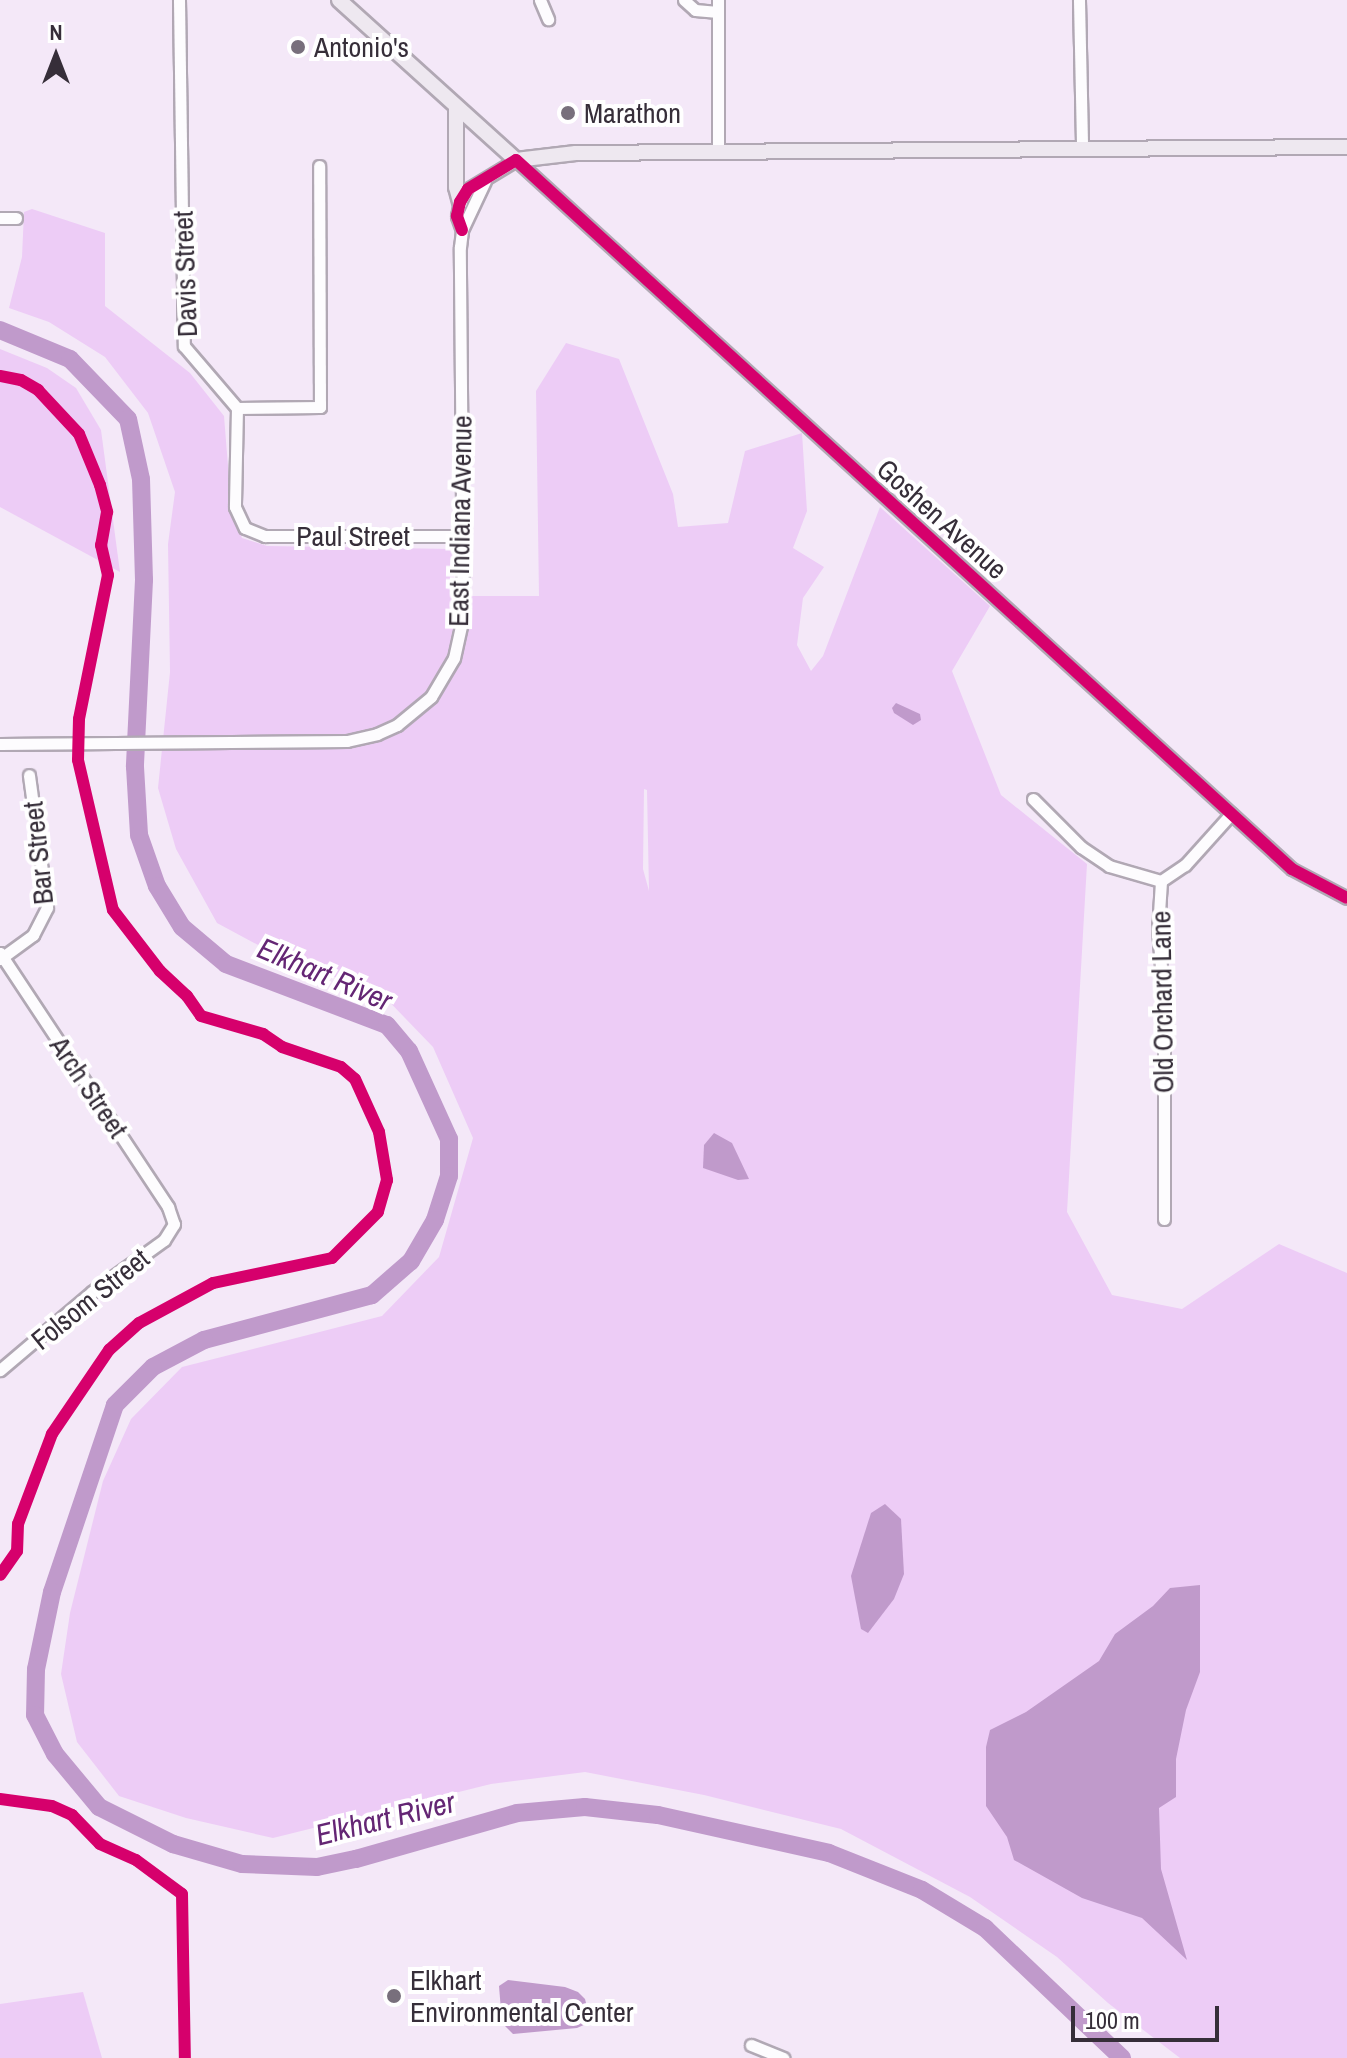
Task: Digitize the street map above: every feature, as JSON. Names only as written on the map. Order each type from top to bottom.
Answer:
[{"type":"main road","name":"Goshen Avenue","points":[[339,0],[516,160]]},
{"type":"main road","points":[[456,108],[456,187],[460,202]]},
{"type":"main road","points":[[516,160],[544,154],[1347,147]]},
{"type":"street","name":"Davis Street","points":[[179,0],[184,346],[237,408]]},
{"type":"street","points":[[540,0],[548,19]]},
{"type":"street","points":[[684,0],[695,10],[718,6],[718,152]]},
{"type":"street","points":[[1079,0],[1082,149]]},
{"type":"street","points":[[460,202],[468,189],[516,160]]},
{"type":"street","name":"Goshen Avenue","points":[[516,160],[1292,869],[1347,898]]},
{"type":"street","points":[[237,408],[320,407],[319,166]]},
{"type":"street","name":"East Indiana Avenue","points":[[462,230],[485,181]]},
{"type":"street","name":"East Indiana Avenue","points":[[0,744],[347,741],[377,734],[416,712],[444,680],[454,658],[463,617],[462,230],[457,216],[460,202]]},
{"type":"street","points":[[0,218],[16,218]]},
{"type":"street","name":"Paul Street","points":[[237,408],[235,507],[245,528],[265,536],[462,536]]},
{"type":"street","name":"Bar Street","points":[[1,956],[33,935],[47,907],[29,775]]},
{"type":"street","points":[[1033,799],[1081,847],[1109,866],[1161,881]]},
{"type":"street","name":"Old Orchard Lane","points":[[1164,1219],[1164,1005],[1158,929],[1161,881],[1185,865],[1231,814]]},
{"type":"street","name":"Arch Street","points":[[1,956],[168,1207],[174,1224]]},
{"type":"street","name":"Folsom Street","points":[[0,1370],[92,1292],[164,1240],[174,1224]]},
{"type":"street","points":[[751,2045],[784,2058]]},
{"type":"shaded area","points":[[32,209],[105,233],[105,306],[190,373],[224,416],[232,516],[242,538],[267,546],[453,549],[455,596],[539,596],[536,391],[566,343],[619,359],[673,494],[678,527],[728,523],[745,451],[802,433],[807,511],[793,548],[824,567],[803,598],[797,645],[811,671],[823,656],[880,507],[990,606],[952,671],[1001,795],[1087,864],[1067,1212],[1112,1295],[1182,1309],[1279,1244],[1347,1273],[1347,2058],[1180,2058],[1108,2003],[1057,1957],[970,1897],[841,1829],[704,1795],[585,1772],[491,1784],[273,1838],[186,1818],[119,1796],[77,1742],[61,1674],[70,1613],[103,1481],[131,1419],[182,1367],[382,1316],[439,1257],[473,1138],[433,1047],[377,989],[299,967],[217,923],[176,849],[158,788],[170,672],[168,544],[175,492],[148,413],[105,357],[49,322],[9,308],[22,257],[24,212]],"holes":[[[644,789],[647,790],[649,891],[643,869]]]},
{"type":"shaded area","points":[[0,349],[47,368],[76,388],[101,430],[120,572],[0,507]]},
{"type":"shaded area","points":[[896,703],[920,714],[921,720],[913,725],[894,713],[892,708]]},
{"type":"shaded area","points":[[714,1133],[732,1143],[749,1179],[738,1180],[703,1168],[704,1145]]},
{"type":"shaded area","points":[[885,1504],[901,1519],[904,1574],[894,1599],[868,1633],[861,1629],[851,1576],[871,1513]]},
{"type":"shaded area","points":[[1200,1585],[1200,1672],[1186,1710],[1176,1759],[1176,1797],[1159,1808],[1161,1869],[1187,1960],[1142,1918],[1082,1898],[1014,1860],[1007,1837],[986,1806],[986,1747],[990,1730],[1026,1712],[1099,1661],[1115,1634],[1153,1606],[1170,1588]]},
{"type":"shaded area","points":[[508,1980],[565,1987],[578,1992],[585,1999],[589,2015],[586,2024],[577,2028],[513,2034],[502,2023],[499,1986]]},
{"type":"shaded area","points":[[83,1992],[102,2058],[0,2058],[0,2004]]},
{"type":"waterway","name":"Elkhart River","points":[[0,330],[70,359],[128,419],[141,479],[144,580],[135,767],[139,835],[157,886],[182,927],[226,964],[387,1025],[409,1051],[449,1139],[449,1176],[435,1220],[411,1261],[372,1295],[204,1340],[153,1367],[115,1405],[52,1592],[36,1669],[35,1715],[55,1754],[99,1807],[173,1844],[242,1864],[317,1867],[356,1859],[517,1813],[585,1807],[658,1815],[829,1853],[922,1890],[985,1928],[1122,2058]]},
{"type":"cycle path","points":[[462,230],[457,216],[460,202],[468,189],[516,160],[1292,869],[1347,898]]},
{"type":"cycle path","points":[[0,376],[21,380],[38,390],[79,434],[100,485],[107,512],[101,545],[108,575],[79,719],[78,760],[113,910],[160,971],[187,996],[201,1016],[263,1034],[282,1047],[341,1067],[355,1079],[379,1132],[387,1180],[378,1212],[332,1258],[213,1283],[139,1323],[109,1350],[52,1434],[18,1524],[17,1551],[0,1575]]},
{"type":"cycle path","points":[[0,1799],[52,1806],[72,1815],[100,1844],[136,1860],[182,1894],[185,2058]]},
{"type":"place","name":"Antonio's","points":[[298,47]]},
{"type":"place","name":"Marathon","points":[[568,113]]},
{"type":"place","name":"Elkhart Environmental Center","points":[[394,1996]]}]
